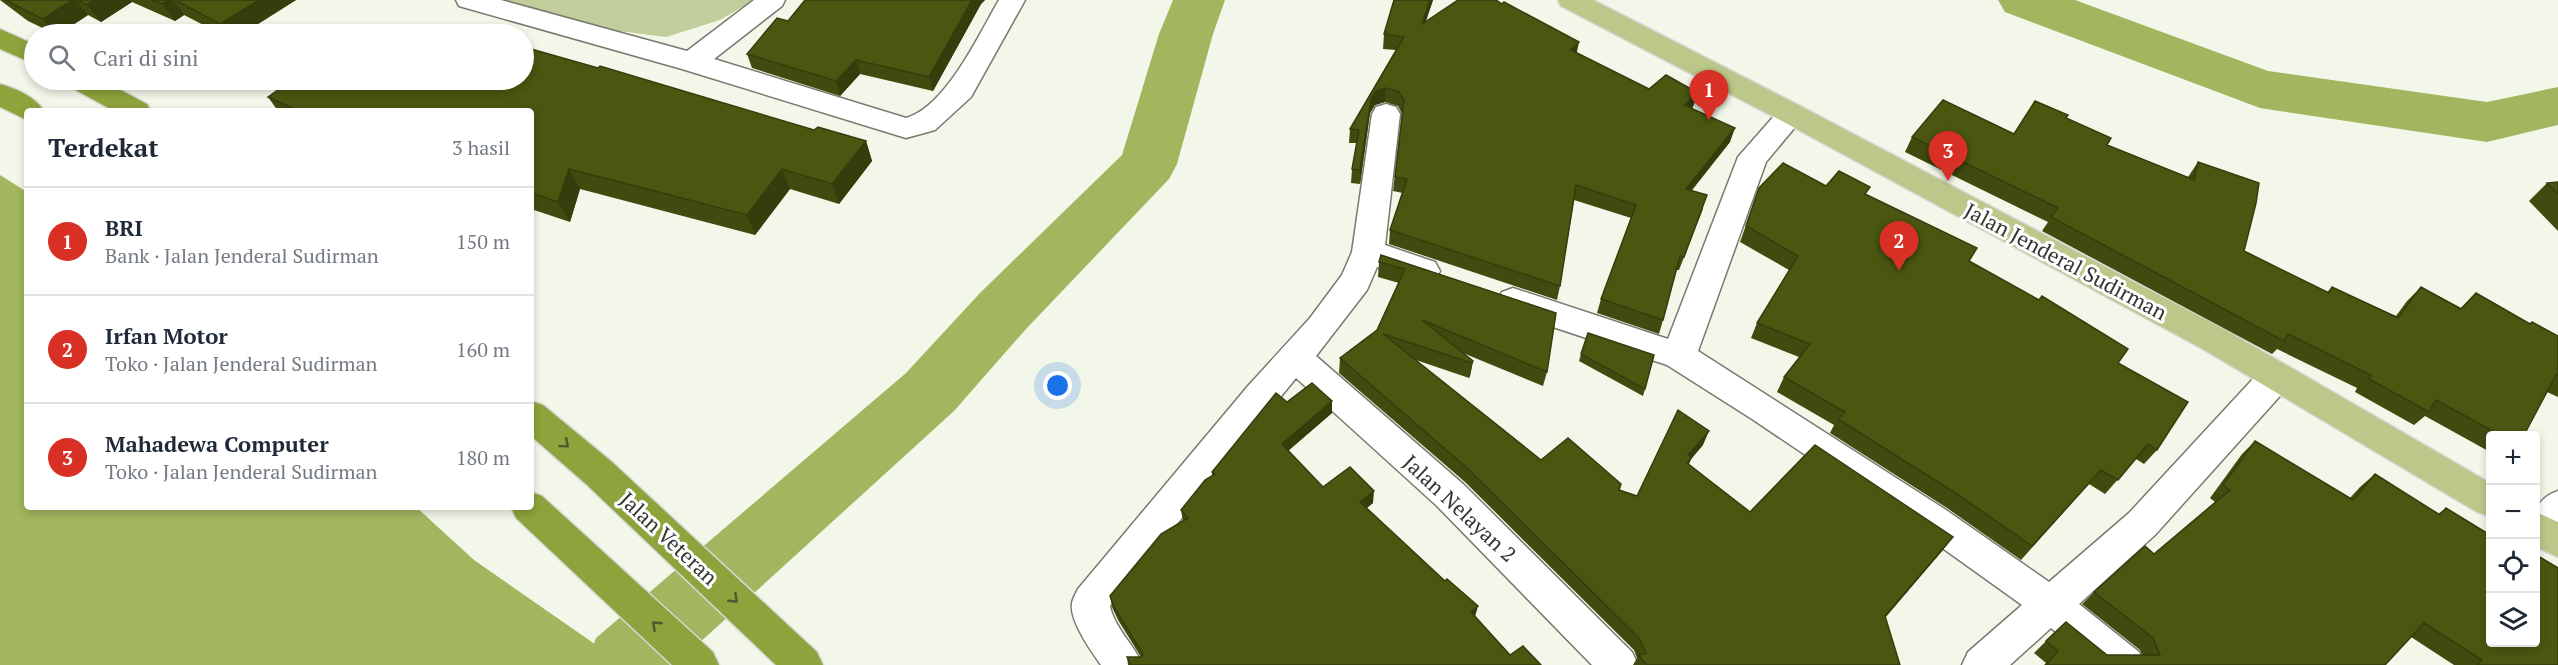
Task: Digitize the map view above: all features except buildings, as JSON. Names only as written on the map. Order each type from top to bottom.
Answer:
[{"type":"highway","points":[[0,38],[24,50]]},
{"type":"highway","points":[[98,90],[131,108]]},
{"type":"highway","points":[[0,94],[25,108]]},
{"type":"highway","name":"Jalan Veteran","points":[[534,418],[599,473],[803,665]]},
{"type":"highway","points":[[535,512],[699,665]]},
{"type":"main road","name":"Jalan Jenderal Sudirman","points":[[1571,0],[1792,114],[2215,340],[2486,499]]},
{"type":"street","points":[[469,0],[692,62],[906,128],[925,123],[961,90],[1011,0]]},
{"type":"street","points":[[692,62],[772,0]]},
{"type":"street","points":[[1123,665],[1093,617],[1091,601],[1295,357],[1323,327],[1356,281],[1368,252],[1386,114]]},
{"type":"street","points":[[1679,356],[1712,262],[1753,157],[1792,114]]},
{"type":"street","points":[[1368,252],[1456,282]]},
{"type":"street","points":[[1490,293],[1679,356],[1764,409],[2052,605],[2125,665]]},
{"type":"street","name":"Jalan Nelayan 2","points":[[1295,357],[1450,495],[1618,665]]},
{"type":"street","points":[[1982,665],[2142,524],[2276,377]]},
{"type":"shaded area","points":[[496,0],[754,0],[720,20],[666,37],[588,27]]},
{"type":"shaded area","points":[[0,175],[24,190],[24,510],[419,510],[474,560],[625,665],[0,665]]},
{"type":"waterway","points":[[623,663],[930,392],[1003,311],[1148,164],[1186,34],[1199,0]]},
{"type":"waterway","points":[[2024,0],[2260,89],[2487,122],[2558,106]]},
{"type":"place","name":"BRI","points":[[1709,120]]},
{"type":"place","name":"Mahadewa Computer","points":[[1948,181]]},
{"type":"place","name":"Irfan Motor","points":[[1899,271]]}]
